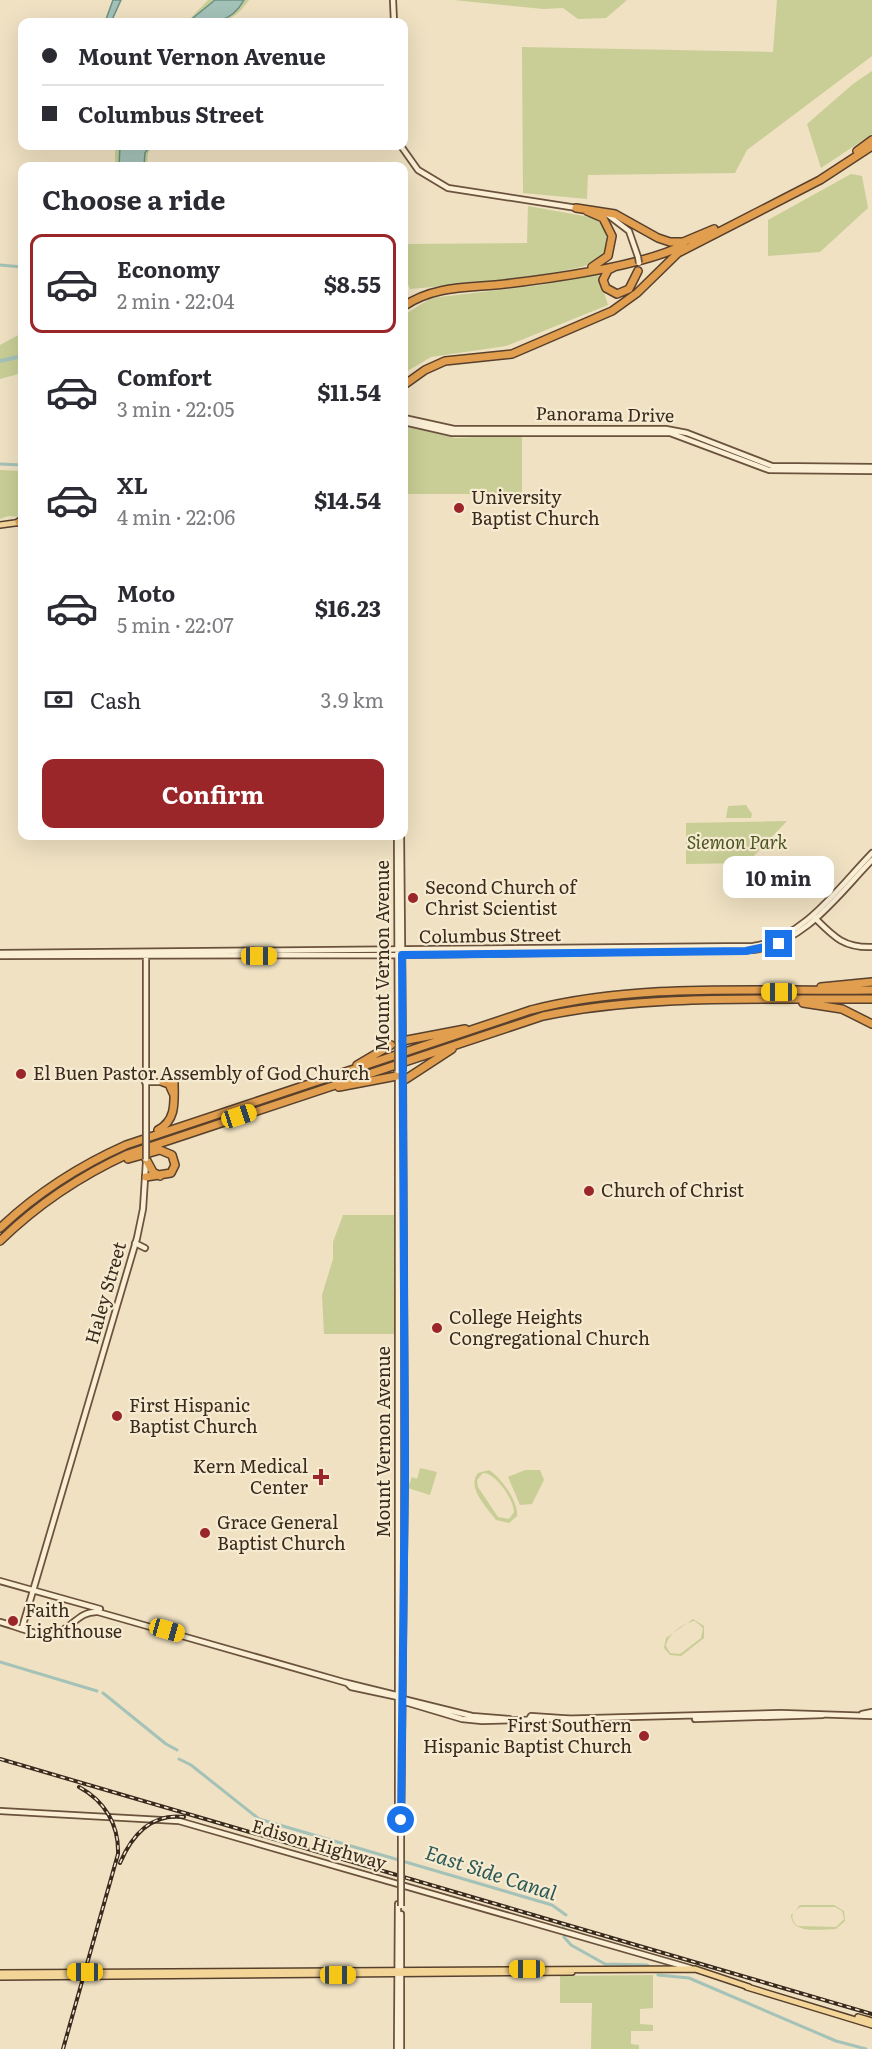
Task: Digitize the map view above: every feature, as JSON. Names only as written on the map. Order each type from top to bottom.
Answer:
[{"type":"highway","points":[[408,304],[425,294],[447,288],[499,284],[561,275],[665,254],[822,174],[872,140]]},
{"type":"highway","points":[[408,382],[437,364],[458,358],[499,357],[517,352],[617,308],[637,293],[672,257],[820,180],[872,146]]},
{"type":"highway","points":[[576,208],[598,209],[615,214],[651,235],[670,242],[683,242],[714,230]]},
{"type":"highway","points":[[561,275],[584,270],[602,262],[612,244],[610,229],[603,218],[576,208]]},
{"type":"highway","points":[[638,264],[632,285],[620,294],[609,291],[604,284],[604,276],[610,268],[663,256],[706,238]]},
{"type":"highway","points":[[617,308],[631,293],[638,264]]},
{"type":"highway","points":[[788,992],[872,982]]},
{"type":"highway","points":[[126,1145],[552,1005],[616,994],[872,990]]},
{"type":"highway","points":[[0,1241],[46,1200],[89,1173],[145,1148],[543,1016],[603,1005],[872,999]]},
{"type":"highway","points":[[774,1000],[835,1007],[855,1013],[872,1024]]},
{"type":"highway","points":[[325,1079],[398,1045],[497,1022]]},
{"type":"highway","points":[[314,1092],[400,1074],[485,1035]]},
{"type":"highway","points":[[163,1082],[171,1087],[174,1093]]},
{"type":"highway","points":[[0,1228],[65,1177],[166,1126],[173,1114],[174,1082]]},
{"type":"highway","points":[[89,1173],[163,1150],[172,1155],[175,1165],[171,1173],[162,1177],[146,1177]]},
{"type":"highway","points":[[146,1159],[153,1172],[162,1177]]},
{"type":"main road","points":[[393,0],[394,18]]},
{"type":"main road","points":[[403,150],[428,179],[448,188],[606,214],[619,221],[632,236],[638,264]]},
{"type":"main road","name":"Panorama Drive","points":[[408,421],[456,433],[670,433],[772,471],[872,469]]},
{"type":"main road","points":[[0,525],[18,522]]},
{"type":"main road","name":"Mount Vernon Avenue","points":[[399,840],[402,1750],[399,1972],[401,2049]]},
{"type":"main road","name":"Columbus Street","points":[[813,916],[872,853]]},
{"type":"main road","name":"Columbus Street","points":[[0,954],[342,956],[400,953],[753,950],[785,941],[872,860]]},
{"type":"main road","points":[[813,916],[840,942],[853,946],[872,947]]},
{"type":"main road","points":[[342,956],[363,951]]},
{"type":"main road","name":"Columbus Street","points":[[231,954],[363,951],[400,953]]},
{"type":"main road","name":"Mount Vernon Avenue","points":[[398,1045],[402,1014],[398,983],[400,953]]},
{"type":"main road","name":"Columbus Street","points":[[0,954],[146,956],[175,954]]},
{"type":"main road","name":"Haley Street","points":[[22,1628],[143,1209],[146,1177],[146,956]]},
{"type":"main road","points":[[145,1082],[163,1082]]},
{"type":"main road","points":[[135,1243],[145,1248]]},
{"type":"main road","points":[[0,1581],[133,1618],[136,1621]]},
{"type":"main road","points":[[0,1622],[40,1633],[60,1631],[77,1617],[92,1612],[136,1621],[347,1683],[369,1687],[464,1717],[575,1719],[682,1718],[748,1713],[872,1714]]},
{"type":"main road","name":"Mount Vernon Avenue","points":[[400,1837],[402,1802],[398,1738],[401,1698]]},
{"type":"main road","points":[[398,1738],[402,1750]]},
{"type":"main road","name":"Edison Highway","points":[[0,1811],[145,1818],[179,1821],[210,1828],[872,2023]]},
{"type":"main road","name":"Edison Highway","points":[[656,1959],[687,1971],[749,1987]]},
{"type":"main road","points":[[506,1974],[527,1969]]},
{"type":"main road","points":[[0,1975],[527,1969],[687,1971],[694,1969]]},
{"type":"main road","points":[[0,1975],[224,1976],[259,1971],[506,1974],[582,1971]]},
{"type":"main road","name":"Mount Vernon Avenue","points":[[397,2049],[399,1972]]},
{"type":"green space","points":[[208,0],[249,0],[231,18],[191,18]]},
{"type":"green space","points":[[454,0],[627,0],[606,18],[578,19],[563,8],[543,9]]},
{"type":"green space","points":[[777,0],[872,0],[872,56],[747,150],[735,173],[588,175],[587,199],[523,193],[522,47],[773,52]]},
{"type":"green space","points":[[872,71],[872,134],[821,168],[807,124],[853,84]]},
{"type":"green space","points":[[115,150],[150,150],[147,162],[115,162]]},
{"type":"green space","points":[[851,174],[862,176],[868,208],[820,252],[768,256],[768,220]]},
{"type":"green space","points":[[528,206],[595,218],[603,228],[607,240],[605,251],[596,261],[570,269],[504,280],[410,289],[408,284],[408,244],[527,243]]},
{"type":"green space","points":[[598,274],[608,305],[506,346],[431,357],[408,371],[408,312],[431,298],[541,285]]},
{"type":"green space","points":[[18,335],[18,374],[0,379],[0,345]]},
{"type":"green space","points":[[408,427],[455,438],[520,435],[522,438],[522,491],[520,494],[408,494]]},
{"type":"green space","points":[[0,470],[18,471],[18,517],[8,516],[0,519]]},
{"type":"green space","points":[[746,805],[752,814],[751,818],[726,818],[728,806]]},
{"type":"green space","name":"Siemon Park","points":[[787,821],[747,863],[686,864],[686,823]]},
{"type":"green space","points":[[343,1215],[396,1215],[396,1334],[324,1334],[322,1295],[333,1259],[333,1242]]},
{"type":"green space","points":[[420,1468],[437,1472],[430,1495],[408,1488],[412,1477],[417,1479]]},
{"type":"green space","points":[[489,1470],[494,1473],[508,1491],[517,1511],[517,1516],[509,1523],[496,1520],[479,1497],[474,1485],[478,1473]],"holes":[[[483,1473],[499,1482],[511,1501],[514,1512],[509,1519],[498,1517],[478,1487],[477,1480]]]},
{"type":"green space","points":[[525,1470],[540,1470],[544,1480],[532,1504],[520,1505],[508,1477]]},
{"type":"green space","points":[[693,1619],[704,1626],[704,1638],[681,1656],[670,1655],[664,1648],[666,1638],[674,1633],[666,1646],[670,1653],[680,1654],[701,1638],[703,1628],[695,1621],[687,1624]]},
{"type":"green space","points":[[800,1905],[834,1905],[844,1911],[845,1921],[836,1929],[808,1930],[796,1926],[793,1921],[798,1926],[836,1927],[844,1919],[842,1911],[835,1907],[802,1907],[796,1910]]},
{"type":"green space","points":[[653,1975],[653,2008],[640,2009],[640,2024],[653,2025],[653,2031],[631,2031],[631,2044],[639,2045],[639,2049],[591,2049],[592,2003],[560,2003],[560,1976]]},
{"type":"water","points":[[113,0],[121,0],[113,18],[106,18]]},
{"type":"water","points":[[215,0],[244,0],[239,8],[227,18],[193,18]]},
{"type":"water","points":[[120,150],[147,150],[144,162],[119,162]]},
{"type":"waterway","points":[[0,265],[18,267]]},
{"type":"waterway","points":[[0,361],[18,357]]},
{"type":"waterway","points":[[0,464],[18,465]]},
{"type":"waterway","name":"East Side Canal","points":[[0,1662],[97,1691]]},
{"type":"waterway","name":"East Side Canal","points":[[103,1693],[166,1744],[177,1750]]},
{"type":"waterway","name":"East Side Canal","points":[[179,1759],[191,1765],[259,1819],[552,1905],[566,1915]]},
{"type":"waterway","name":"East Side Canal","points":[[563,1929],[564,1924]]},
{"type":"waterway","name":"East Side Canal","points":[[564,1937],[571,1945],[605,1964],[647,1965],[651,1968]]},
{"type":"waterway","name":"East Side Canal","points":[[658,1975],[689,1978],[836,2041],[866,2049]]},
{"type":"railway","points":[[0,1759],[872,2014]]},
{"type":"railway","points":[[63,2049],[118,1854],[116,1833],[109,1815],[96,1799],[79,1787]]},
{"type":"railway","points":[[120,1863],[130,1843],[152,1822],[172,1817],[184,1817]]},
{"type":"place","name":"University Baptist Church","points":[[459,508]]},
{"type":"place","name":"Second Church of Christ Scientist","points":[[413,898]]},
{"type":"place","name":"El Buen Pastor Assembly of God Church","points":[[21,1074]]},
{"type":"place","name":"Church of Christ","points":[[589,1191]]},
{"type":"place","name":"College Heights Congregational Church","points":[[437,1328]]},
{"type":"place","name":"First Hispanic Baptist Church","points":[[117,1416]]},
{"type":"place","name":"Kern Medical Center","points":[[321,1477]]},
{"type":"place","name":"Grace General Baptist Church","points":[[205,1533]]},
{"type":"place","name":"Faith Lighthouse","points":[[13,1621]]},
{"type":"place","name":"First Southern Hispanic Baptist Church","points":[[644,1736]]},
{"type":"route","points":[[401,1820],[405,1468],[402,955],[746,951],[779,944]]}]
